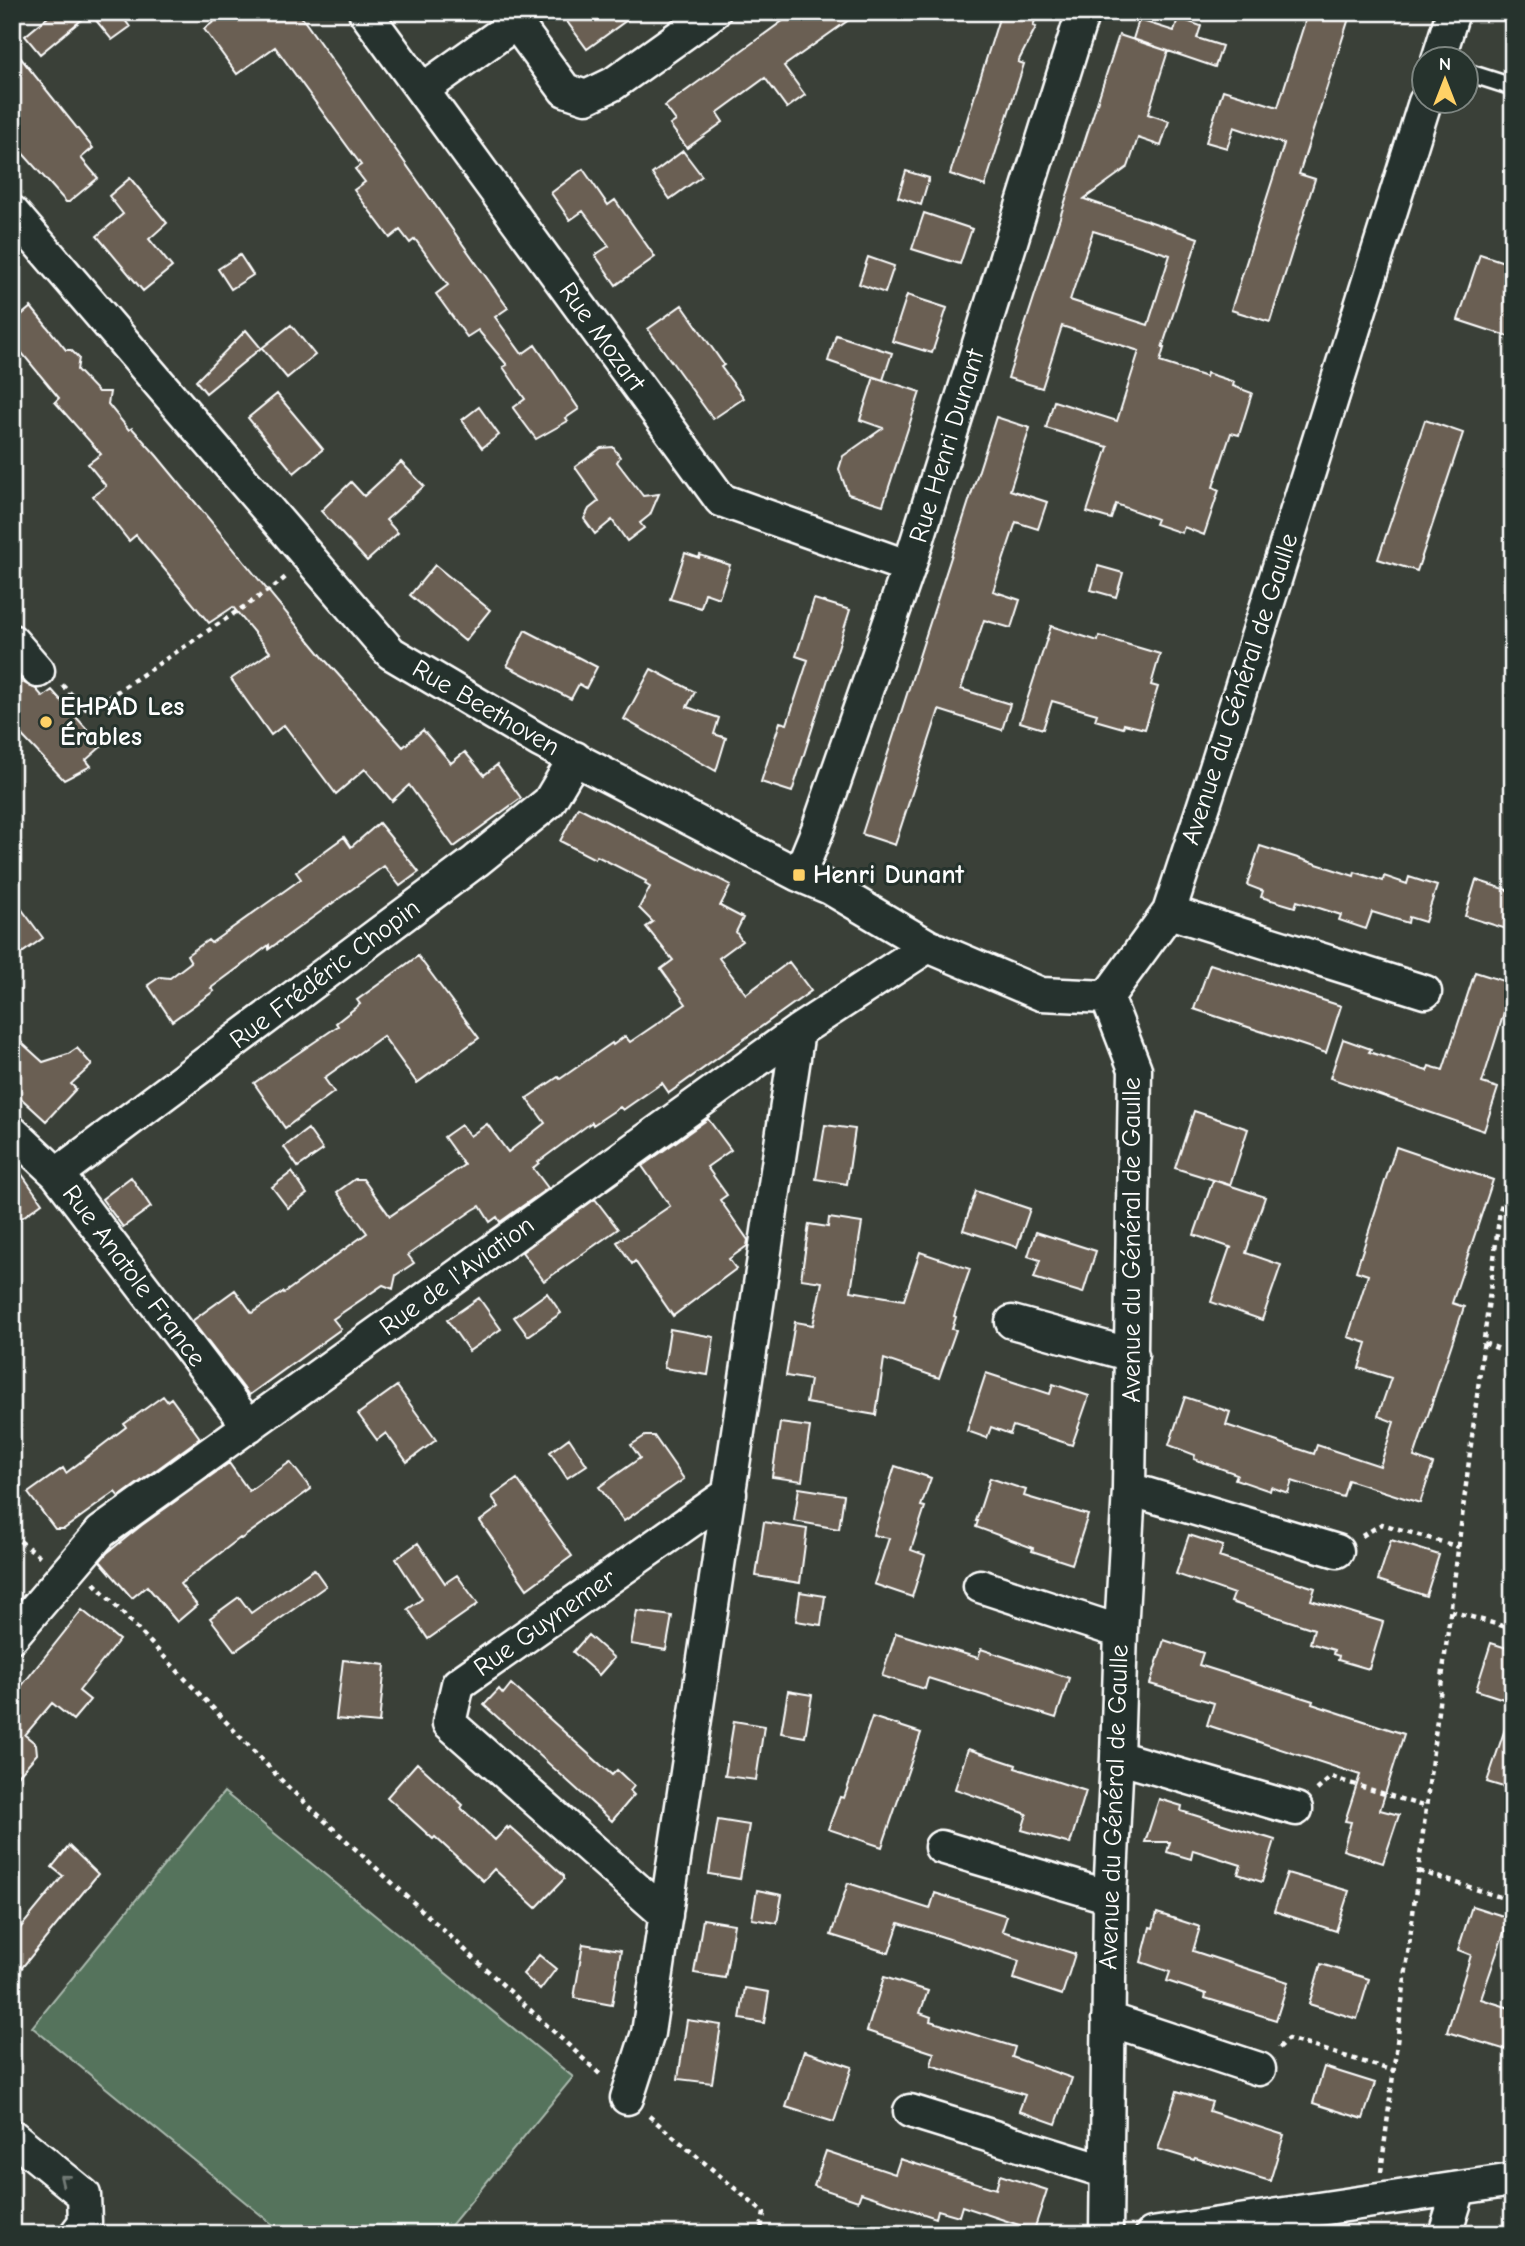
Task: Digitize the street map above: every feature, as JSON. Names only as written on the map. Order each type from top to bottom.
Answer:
[{"type":"street","name":"Rue Mozart","points":[[365,12],[721,500],[909,567]]},
{"type":"street","points":[[422,90],[522,18],[565,90],[586,97],[613,84],[715,12]]},
{"type":"street","name":"Rue Henri Dunant","points":[[799,875],[818,830],[909,567],[1083,12]]},
{"type":"street","points":[[1442,46],[1453,12]]},
{"type":"street","name":"Avenue du Général de Gaulle","points":[[1106,2234],[1110,1897],[1129,1489],[1135,1069],[1107,997],[1169,912],[1421,116]]},
{"type":"street","name":"Rue Beethoven","points":[[12,212],[391,653],[540,741],[799,875],[830,888],[928,946],[1041,994],[1107,997]]},
{"type":"street","points":[[12,641],[38,671]]},
{"type":"street","name":"Rue Frédéric Chopin","points":[[57,1174],[476,861],[549,802],[575,758]]},
{"type":"street","points":[[1169,912],[1425,992]]},
{"type":"street","name":"Rue de l'Aviation","points":[[12,1636],[102,1532],[798,1031],[928,946]]},
{"type":"street","points":[[627,2098],[648,2033],[798,1031]]},
{"type":"street","name":"Rue Anatole France","points":[[12,1132],[57,1174],[248,1426]]},
{"type":"street","points":[[1012,1322],[1132,1356]]},
{"type":"street","points":[[1129,1489],[1338,1551]]},
{"type":"street","name":"Rue Guynemer","points":[[666,1915],[449,1723],[457,1684],[730,1493]]},
{"type":"street","points":[[980,1586],[1121,1632]]},
{"type":"street","points":[[1117,1756],[1296,1809]]},
{"type":"street","points":[[941,1846],[1110,1897]]},
{"type":"street","points":[[1108,2019],[1259,2069]]},
{"type":"street","points":[[910,2111],[1107,2172]]},
{"type":"street","points":[[12,2136],[84,2195],[85,2222],[76,2234]]},
{"type":"street","points":[[1152,2234],[1513,2180]]},
{"type":"street","points":[[1445,2234],[1459,2189]]},
{"type":"lane","points":[[1480,77],[1513,87]]},
{"type":"path","points":[[38,671],[56,678],[88,712],[275,586],[308,558]]},
{"type":"path","points":[[1378,2200],[1500,1210],[1513,1171]]},
{"type":"path","points":[[1484,1343],[1513,1354]]},
{"type":"path","points":[[1338,1551],[1382,1524],[1459,1547]]},
{"type":"path","points":[[75,1563],[287,1786],[627,2098],[764,2213],[760,2234]]},
{"type":"path","points":[[1451,1611],[1513,1629]]},
{"type":"path","points":[[1296,1809],[1331,1777],[1426,1807]]},
{"type":"path","points":[[1419,1871],[1513,1900]]},
{"type":"path","points":[[1259,2069],[1289,2039],[1394,2071]]},
{"type":"green space","points":[[224,1792],[573,2077],[444,2234],[284,2234],[32,2027]]},
{"type":"building","points":[[54,12],[119,12],[130,27],[112,40],[90,13],[40,54],[25,36]]},
{"type":"building","points":[[227,12],[298,12],[508,308],[495,317],[522,354],[535,345],[579,409],[566,418],[568,421],[536,439],[513,408],[525,399],[503,367],[507,365],[478,330],[467,337],[436,294],[448,285],[415,239],[410,243],[400,230],[390,238],[354,190],[365,182],[355,169],[361,165],[275,47],[237,74],[204,29]]},
{"type":"building","points":[[560,12],[638,12],[587,49]]},
{"type":"building","points":[[795,12],[860,12],[784,66],[805,95],[787,108],[765,78],[717,113],[723,122],[687,148],[670,125],[676,121],[665,106]]},
{"type":"building","points":[[1001,12],[1038,12],[1033,26],[1036,27],[1018,62],[1024,64],[985,186],[950,174]]},
{"type":"building","points":[[1308,12],[1351,12],[1299,174],[1315,179],[1270,322],[1231,310],[1284,144],[1234,127],[1227,148],[1206,142],[1223,90],[1278,107]]},
{"type":"building","points":[[1178,18],[1201,26],[1197,38],[1222,46],[1215,67],[1133,39],[1139,20],[1174,31]]},
{"type":"building","points":[[1119,35],[1168,51],[1148,114],[1169,121],[1161,146],[1138,138],[1128,167],[1084,199],[1198,238],[1162,348],[1160,362],[1206,377],[1207,373],[1234,382],[1233,386],[1252,393],[1239,435],[1231,433],[1213,487],[1219,490],[1204,535],[1184,527],[1182,533],[1155,524],[1157,519],[1116,504],[1111,519],[1087,512],[1108,447],[1046,428],[1054,401],[1117,421],[1139,351],[1062,326],[1042,388],[1008,378]],"holes":[[[1093,231],[1170,255],[1148,325],[1070,300]]]},
{"type":"building","points":[[12,47],[93,148],[81,158],[98,178],[69,202],[66,202],[18,148],[21,146],[12,136]]},
{"type":"building","points":[[683,151],[702,176],[670,199],[652,174]]},
{"type":"building","points":[[583,169],[608,205],[615,200],[655,257],[616,285],[595,255],[609,246],[583,211],[570,220],[551,193]]},
{"type":"building","points":[[906,171],[929,178],[921,205],[898,197]]},
{"type":"building","points":[[130,178],[167,223],[149,239],[172,267],[143,291],[97,236],[123,214],[109,196]]},
{"type":"building","points":[[924,213],[972,229],[960,264],[912,249]]},
{"type":"building","points":[[1480,254],[1513,265],[1513,338],[1458,320]]},
{"type":"building","points":[[240,255],[253,275],[231,289],[218,269]]},
{"type":"building","points":[[868,257],[894,266],[885,293],[859,284]]},
{"type":"building","points":[[907,295],[947,308],[932,353],[892,341]]},
{"type":"building","points":[[682,305],[744,398],[713,419],[648,329]]},
{"type":"building","points":[[31,307],[66,350],[71,350],[79,358],[77,370],[98,392],[110,392],[108,404],[129,430],[132,428],[157,456],[326,661],[403,747],[423,730],[451,763],[465,752],[484,775],[497,765],[521,798],[454,847],[409,785],[392,801],[365,769],[336,794],[284,725],[271,735],[231,679],[270,652],[233,607],[209,623],[136,535],[129,541],[93,496],[106,486],[88,464],[101,454],[55,402],[59,398],[12,341],[12,323]]},
{"type":"building","points":[[291,325],[315,355],[287,378],[262,348]]},
{"type":"building","points":[[246,330],[261,348],[206,393],[196,381]]},
{"type":"building","points":[[836,335],[892,353],[883,380],[828,361]]},
{"type":"building","points":[[874,377],[920,392],[883,505],[848,494],[839,469],[843,456],[883,428],[860,420]]},
{"type":"building","points":[[277,394],[323,449],[294,473],[248,418]]},
{"type":"building","points":[[479,407],[499,435],[482,448],[462,420]]},
{"type":"building","points":[[996,417],[1030,428],[1010,490],[1047,502],[1038,529],[1016,522],[993,591],[1020,600],[1011,628],[984,620],[961,689],[1010,704],[1002,730],[939,710],[895,845],[862,834]]},
{"type":"building","points":[[1425,420],[1463,433],[1417,571],[1378,559]]},
{"type":"building","points":[[613,447],[620,457],[617,462],[643,496],[659,494],[650,515],[640,523],[644,528],[627,541],[612,520],[595,534],[584,519],[589,509],[599,501],[575,467],[601,448]]},
{"type":"building","points":[[401,462],[424,486],[386,520],[398,533],[367,561],[321,511],[351,482],[364,496]]},
{"type":"building","points":[[685,553],[730,565],[719,598],[705,593],[701,608],[670,599]]},
{"type":"building","points":[[435,565],[490,610],[465,641],[410,595]]},
{"type":"building","points":[[1098,566],[1123,573],[1116,597],[1091,590]]},
{"type":"building","points":[[814,599],[850,610],[792,792],[761,782],[780,722],[787,724],[808,660],[796,656]]},
{"type":"building","points":[[1051,626],[1098,641],[1099,636],[1160,654],[1151,685],[1158,687],[1145,729],[1124,724],[1123,728],[1095,720],[1097,714],[1052,701],[1043,729],[1020,722]]},
{"type":"building","points":[[525,630],[597,667],[586,688],[579,684],[571,699],[507,666]]},
{"type":"building","name":"EHPAD Les Érables","points":[[12,669],[24,683],[36,689],[43,697],[52,690],[102,746],[86,760],[91,766],[64,780],[12,725]]},
{"type":"building","points":[[651,669],[695,692],[687,707],[719,718],[714,734],[726,738],[716,771],[624,719]]},
{"type":"building","points":[[578,807],[731,885],[720,906],[743,918],[736,932],[742,941],[719,958],[746,994],[789,962],[811,991],[669,1093],[662,1083],[623,1110],[620,1107],[593,1125],[592,1122],[533,1168],[548,1188],[500,1222],[497,1217],[490,1222],[480,1206],[408,1255],[414,1263],[396,1275],[393,1289],[383,1285],[333,1319],[341,1329],[249,1395],[192,1321],[235,1290],[252,1313],[367,1233],[337,1192],[355,1179],[363,1179],[390,1216],[464,1165],[444,1137],[461,1125],[470,1136],[487,1124],[508,1152],[545,1123],[527,1098],[612,1043],[613,1045],[625,1036],[630,1042],[686,1004],[661,969],[673,960],[646,927],[653,922],[639,908],[650,887],[645,884],[646,881],[560,841]]},
{"type":"building","points":[[379,823],[419,872],[400,886],[384,866],[269,949],[269,945],[211,988],[214,991],[172,1021],[148,985],[160,977],[170,978],[191,962],[187,955],[208,940],[211,943],[301,879],[296,872],[344,837],[351,847]]},
{"type":"building","points":[[1260,846],[1354,876],[1355,872],[1383,881],[1384,876],[1407,884],[1409,877],[1437,886],[1425,922],[1409,917],[1408,923],[1372,912],[1366,929],[1339,920],[1341,915],[1297,901],[1295,907],[1261,897],[1263,891],[1247,885]]},
{"type":"building","points":[[1476,880],[1513,892],[1513,931],[1465,916]]},
{"type":"building","points":[[12,896],[43,938],[12,960]]},
{"type":"building","points":[[418,956],[479,1038],[417,1083],[383,1036],[324,1078],[334,1092],[285,1128],[254,1083],[338,1026],[336,1023],[360,1004],[357,1000]]},
{"type":"building","points":[[1210,964],[1341,1006],[1326,1053],[1194,1009]]},
{"type":"building","points":[[1475,972],[1513,984],[1482,1083],[1498,1088],[1484,1131],[1330,1078],[1343,1039],[1371,1049],[1369,1052],[1427,1071],[1429,1066],[1443,1070]]},
{"type":"building","points":[[12,1034],[43,1062],[68,1054],[77,1048],[92,1065],[71,1084],[76,1089],[46,1121],[12,1090]]},
{"type":"building","points":[[1194,1111],[1248,1129],[1230,1185],[1175,1168]]},
{"type":"building","points":[[708,1119],[731,1150],[707,1167],[727,1195],[720,1200],[748,1240],[747,1246],[729,1259],[736,1269],[673,1316],[635,1261],[632,1264],[617,1242],[670,1206],[642,1166]]},
{"type":"building","points":[[825,1125],[855,1129],[847,1184],[816,1179]]},
{"type":"building","points":[[308,1129],[323,1150],[298,1167],[284,1147]]},
{"type":"building","points":[[1396,1147],[1493,1180],[1452,1303],[1464,1307],[1414,1457],[1433,1464],[1420,1503],[1348,1480],[1343,1497],[1292,1481],[1288,1493],[1271,1487],[1270,1491],[1235,1479],[1237,1474],[1194,1459],[1195,1455],[1169,1445],[1185,1397],[1230,1412],[1226,1425],[1314,1454],[1317,1445],[1380,1466],[1394,1422],[1378,1416],[1391,1378],[1359,1368],[1367,1343],[1348,1337],[1368,1275],[1356,1271]]},
{"type":"building","points":[[12,1160],[42,1203],[12,1225]]},
{"type":"building","points":[[292,1172],[307,1194],[288,1208],[272,1187]]},
{"type":"building","points":[[131,1177],[151,1207],[123,1227],[102,1199]]},
{"type":"building","points":[[1213,1180],[1265,1197],[1246,1253],[1281,1265],[1262,1320],[1211,1302],[1230,1247],[1194,1235]]},
{"type":"building","points":[[976,1191],[1030,1209],[1017,1247],[963,1230]]},
{"type":"building","points":[[595,1199],[618,1229],[544,1281],[522,1252]]},
{"type":"building","points":[[829,1218],[862,1223],[851,1291],[904,1300],[920,1252],[970,1269],[954,1316],[956,1317],[952,1329],[956,1330],[939,1378],[884,1359],[876,1415],[806,1403],[810,1380],[786,1376],[795,1322],[813,1325],[822,1282],[801,1279],[809,1224],[828,1227]]},
{"type":"building","points":[[1036,1232],[1096,1251],[1083,1293],[1034,1278],[1040,1260],[1028,1256]]},
{"type":"building","points":[[547,1293],[561,1313],[528,1336],[514,1317]]},
{"type":"building","points":[[479,1298],[501,1329],[469,1351],[447,1320]]},
{"type":"building","points":[[670,1329],[714,1337],[708,1375],[664,1368]]},
{"type":"building","points":[[986,1373],[1050,1394],[1053,1384],[1089,1396],[1072,1445],[1013,1426],[1010,1434],[991,1427],[987,1438],[967,1431]]},
{"type":"building","points":[[397,1386],[436,1440],[407,1462],[386,1433],[377,1440],[358,1414]]},
{"type":"building","points":[[163,1396],[167,1401],[171,1398],[200,1438],[119,1497],[115,1492],[64,1529],[55,1529],[28,1493],[63,1468],[66,1473],[126,1427],[124,1424]]},
{"type":"building","points":[[780,1423],[810,1427],[802,1481],[772,1477]]},
{"type":"building","points":[[645,1436],[654,1436],[684,1479],[624,1521],[599,1487],[640,1458],[631,1445]]},
{"type":"building","points":[[569,1438],[587,1465],[567,1478],[550,1452]]},
{"type":"building","points":[[290,1462],[311,1489],[180,1584],[197,1605],[177,1622],[147,1586],[132,1598],[100,1561],[142,1525],[229,1463],[249,1491]]},
{"type":"building","points":[[895,1466],[931,1478],[921,1506],[925,1507],[911,1550],[925,1555],[912,1597],[874,1584],[889,1538],[873,1535]]},
{"type":"building","points":[[990,1478],[1026,1490],[1024,1496],[1088,1515],[1072,1564],[1032,1551],[1033,1548],[976,1527]]},
{"type":"building","points":[[517,1479],[572,1556],[527,1589],[480,1521],[499,1507],[492,1497]]},
{"type":"building","points":[[799,1488],[844,1495],[839,1529],[794,1521]]},
{"type":"building","points":[[764,1522],[807,1529],[800,1583],[756,1576]]},
{"type":"building","points":[[1189,1535],[1223,1546],[1219,1557],[1315,1588],[1311,1600],[1383,1622],[1369,1669],[1338,1660],[1339,1656],[1333,1654],[1334,1650],[1310,1643],[1314,1629],[1231,1602],[1234,1594],[1176,1574]]},
{"type":"building","points":[[1391,1540],[1439,1555],[1426,1596],[1378,1580]]},
{"type":"building","points":[[418,1543],[445,1583],[457,1575],[478,1604],[428,1639],[408,1609],[422,1599],[396,1559]]},
{"type":"building","points":[[314,1569],[326,1586],[235,1651],[210,1618],[239,1597],[251,1613]]},
{"type":"building","points":[[800,1592],[825,1596],[821,1625],[796,1621]]},
{"type":"building","points":[[82,1610],[119,1640],[79,1691],[90,1700],[73,1720],[52,1703],[25,1735],[36,1744],[37,1754],[12,1783],[12,1698]]},
{"type":"building","points":[[637,1611],[672,1616],[666,1650],[631,1644]]},
{"type":"building","points":[[896,1633],[978,1658],[981,1649],[1069,1678],[1056,1718],[928,1678],[925,1689],[882,1676]]},
{"type":"building","points":[[588,1635],[614,1658],[599,1675],[573,1652]]},
{"type":"building","points":[[1164,1640],[1203,1653],[1199,1665],[1313,1701],[1312,1704],[1404,1734],[1380,1810],[1399,1815],[1383,1863],[1343,1850],[1351,1822],[1345,1821],[1360,1775],[1207,1725],[1214,1703],[1150,1684]]},
{"type":"building","points":[[1491,1643],[1513,1650],[1513,1702],[1476,1690]]},
{"type":"building","points":[[343,1660],[385,1665],[379,1723],[336,1719]]},
{"type":"building","points":[[511,1684],[612,1775],[617,1770],[634,1786],[630,1791],[634,1795],[612,1821],[484,1705],[499,1689],[503,1694]]},
{"type":"building","points":[[788,1691],[812,1695],[805,1737],[781,1733]]},
{"type":"building","points":[[872,1717],[921,1733],[882,1847],[828,1829],[840,1797],[844,1798]]},
{"type":"building","points":[[1509,1717],[1513,1718],[1513,1790],[1487,1782]]},
{"type":"building","points":[[734,1721],[764,1726],[756,1780],[725,1776]]},
{"type":"building","points":[[968,1749],[1016,1765],[1015,1768],[1086,1791],[1070,1844],[1022,1830],[1027,1814],[955,1789]]},
{"type":"building","points":[[417,1763],[463,1805],[461,1808],[495,1840],[510,1827],[564,1876],[536,1908],[494,1869],[483,1881],[387,1797]]},
{"type":"building","points":[[1159,1799],[1182,1806],[1181,1811],[1275,1840],[1262,1882],[1238,1874],[1241,1865],[1193,1850],[1191,1859],[1167,1852],[1170,1842],[1145,1842]]},
{"type":"building","points":[[718,1820],[749,1825],[740,1879],[709,1874]]},
{"type":"building","points":[[69,1846],[98,1874],[12,1980],[12,1938],[63,1876],[52,1867]]},
{"type":"building","points":[[1287,1873],[1349,1891],[1336,1931],[1274,1911]]},
{"type":"building","points":[[848,1883],[930,1909],[935,1893],[1007,1916],[1002,1931],[1075,1954],[1062,1995],[1014,1979],[1019,1961],[899,1923],[889,1953],[831,1935]]},
{"type":"building","points":[[757,1890],[782,1895],[777,1923],[752,1919]]},
{"type":"building","points":[[1472,1906],[1509,1918],[1481,1999],[1513,2009],[1513,2052],[1447,2032],[1471,1955],[1458,1950]]},
{"type":"building","points":[[1157,1913],[1200,1927],[1193,1951],[1288,1982],[1276,2020],[1205,1998],[1206,1994],[1167,1981],[1170,1972],[1141,1962],[1150,1927],[1153,1928]]},
{"type":"building","points":[[703,1919],[734,1924],[725,1978],[694,1973]]},
{"type":"building","points":[[583,1944],[621,1950],[612,2005],[574,1998]]},
{"type":"building","points":[[539,1955],[556,1969],[540,1990],[523,1974]]},
{"type":"building","points":[[1321,1964],[1369,1979],[1357,2019],[1309,2004]]},
{"type":"building","points":[[884,1977],[928,1991],[920,2013],[931,2017],[930,2021],[1015,2047],[1012,2057],[1072,2078],[1056,2124],[1019,2111],[1025,2095],[931,2065],[934,2053],[867,2031]]},
{"type":"building","points":[[745,1988],[769,1992],[764,2023],[740,2019]]},
{"type":"building","points":[[687,2020],[721,2025],[712,2083],[678,2079]]},
{"type":"building","points":[[804,2051],[852,2067],[834,2122],[786,2107]]},
{"type":"building","points":[[1324,2067],[1375,2083],[1363,2119],[1313,2103]]},
{"type":"building","points":[[1177,2091],[1212,2102],[1209,2111],[1284,2135],[1270,2181],[1158,2149]]},
{"type":"building","points":[[826,2151],[895,2174],[900,2159],[996,2189],[1000,2175],[1047,2190],[1034,2230],[962,2206],[959,2216],[938,2210],[936,2218],[861,2193],[858,2201],[814,2186]]},
{"type":"place","name":"EHPAD Les Érables","points":[[46,722]]},
{"type":"place","name":"Henri Dunant","points":[[799,875]]}]
